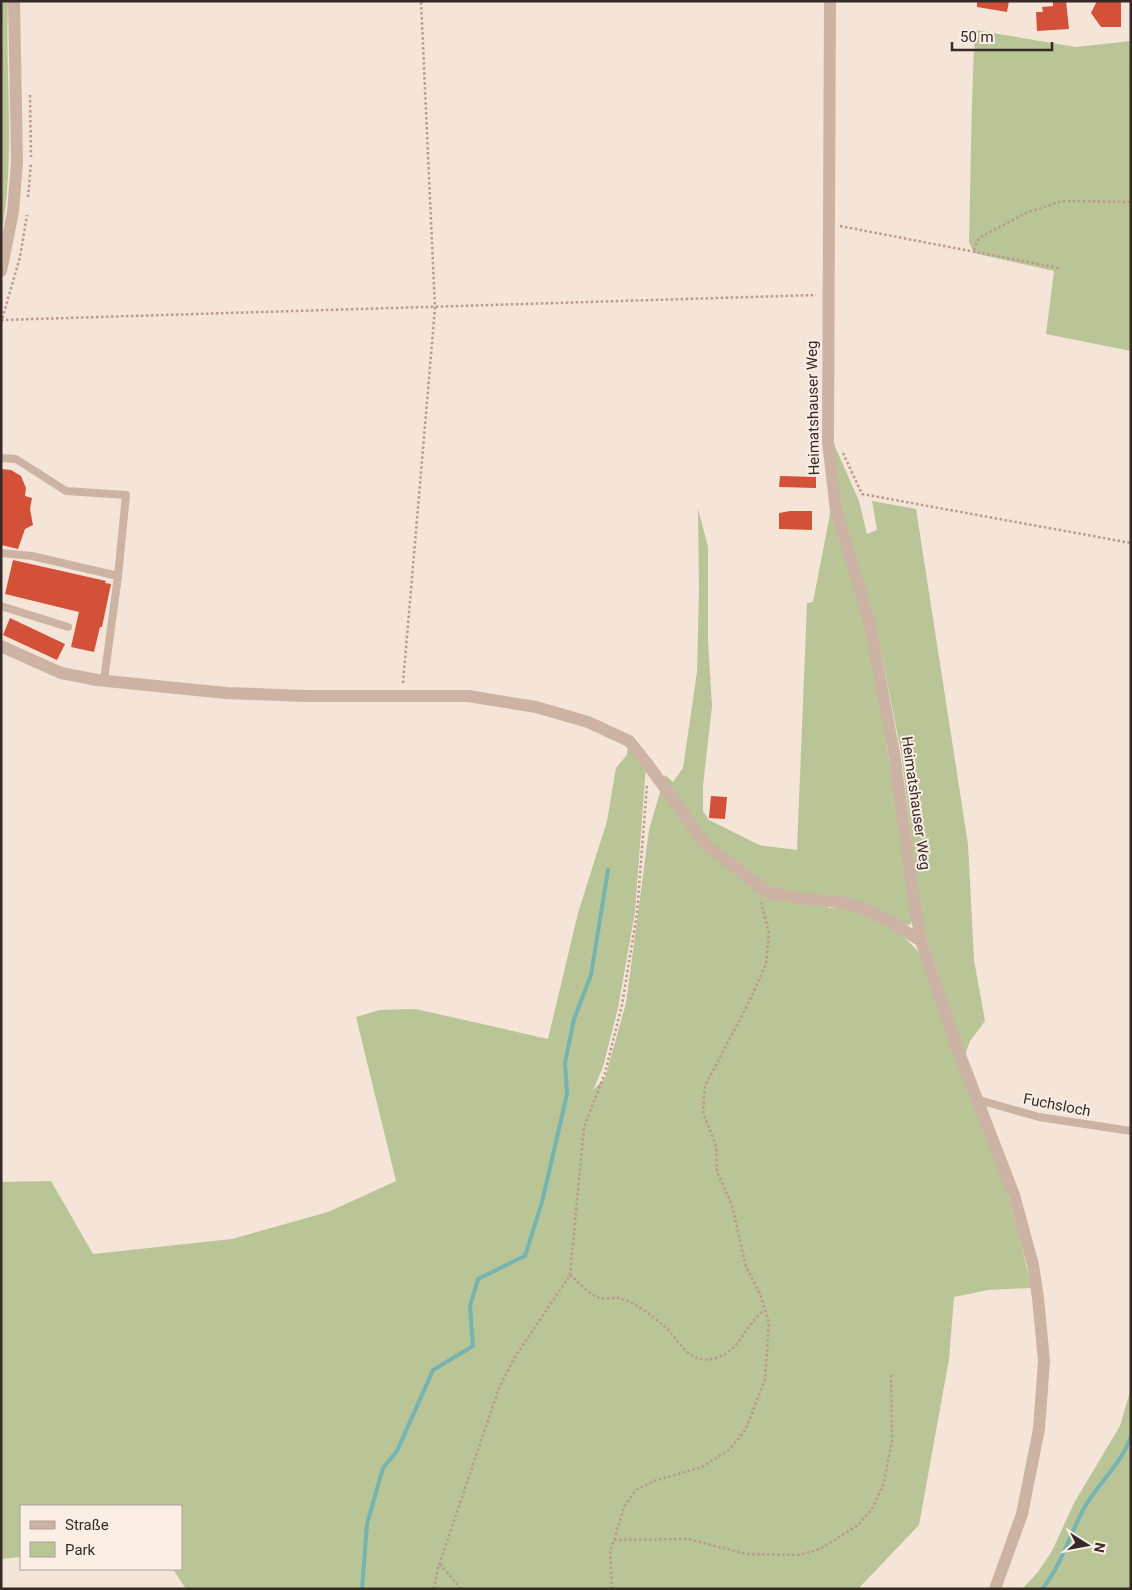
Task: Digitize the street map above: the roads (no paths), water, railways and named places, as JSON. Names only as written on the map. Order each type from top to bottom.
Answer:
[{"type":"street","points":[[1,271],[13,212],[17,162],[14,1]]},
{"type":"street","name":"Heimatshauser Weg","points":[[830,1],[828,442],[831,479],[836,510],[870,624],[894,753],[921,941],[958,1050],[1014,1194],[1033,1265],[1044,1361],[1039,1429],[1034,1462],[1022,1514],[995,1589]]},
{"type":"street","points":[[1,646],[61,673],[100,680],[226,693],[306,696],[468,696],[536,706],[588,722],[628,741],[649,766],[706,846],[767,892],[798,898],[839,902],[861,908],[889,921],[921,941]]},
{"type":"lane","points":[[1,458],[16,459],[66,492],[126,495],[118,576],[100,680]]},
{"type":"lane","points":[[1,553],[32,556],[118,576]]},
{"type":"lane","points":[[1,606],[68,627]]},
{"type":"lane","name":"Fuchsloch","points":[[979,1100],[1039,1118],[1131,1131]]},
{"type":"waterway","points":[[362,1589],[367,1524],[383,1468],[397,1451],[433,1370],[473,1346],[470,1306],[478,1279],[525,1256],[542,1202],[567,1094],[565,1063],[574,1019],[591,975],[608,870]]},
{"type":"waterway","points":[[1042,1589],[1060,1561],[1083,1510],[1122,1456],[1131,1436]]}]
